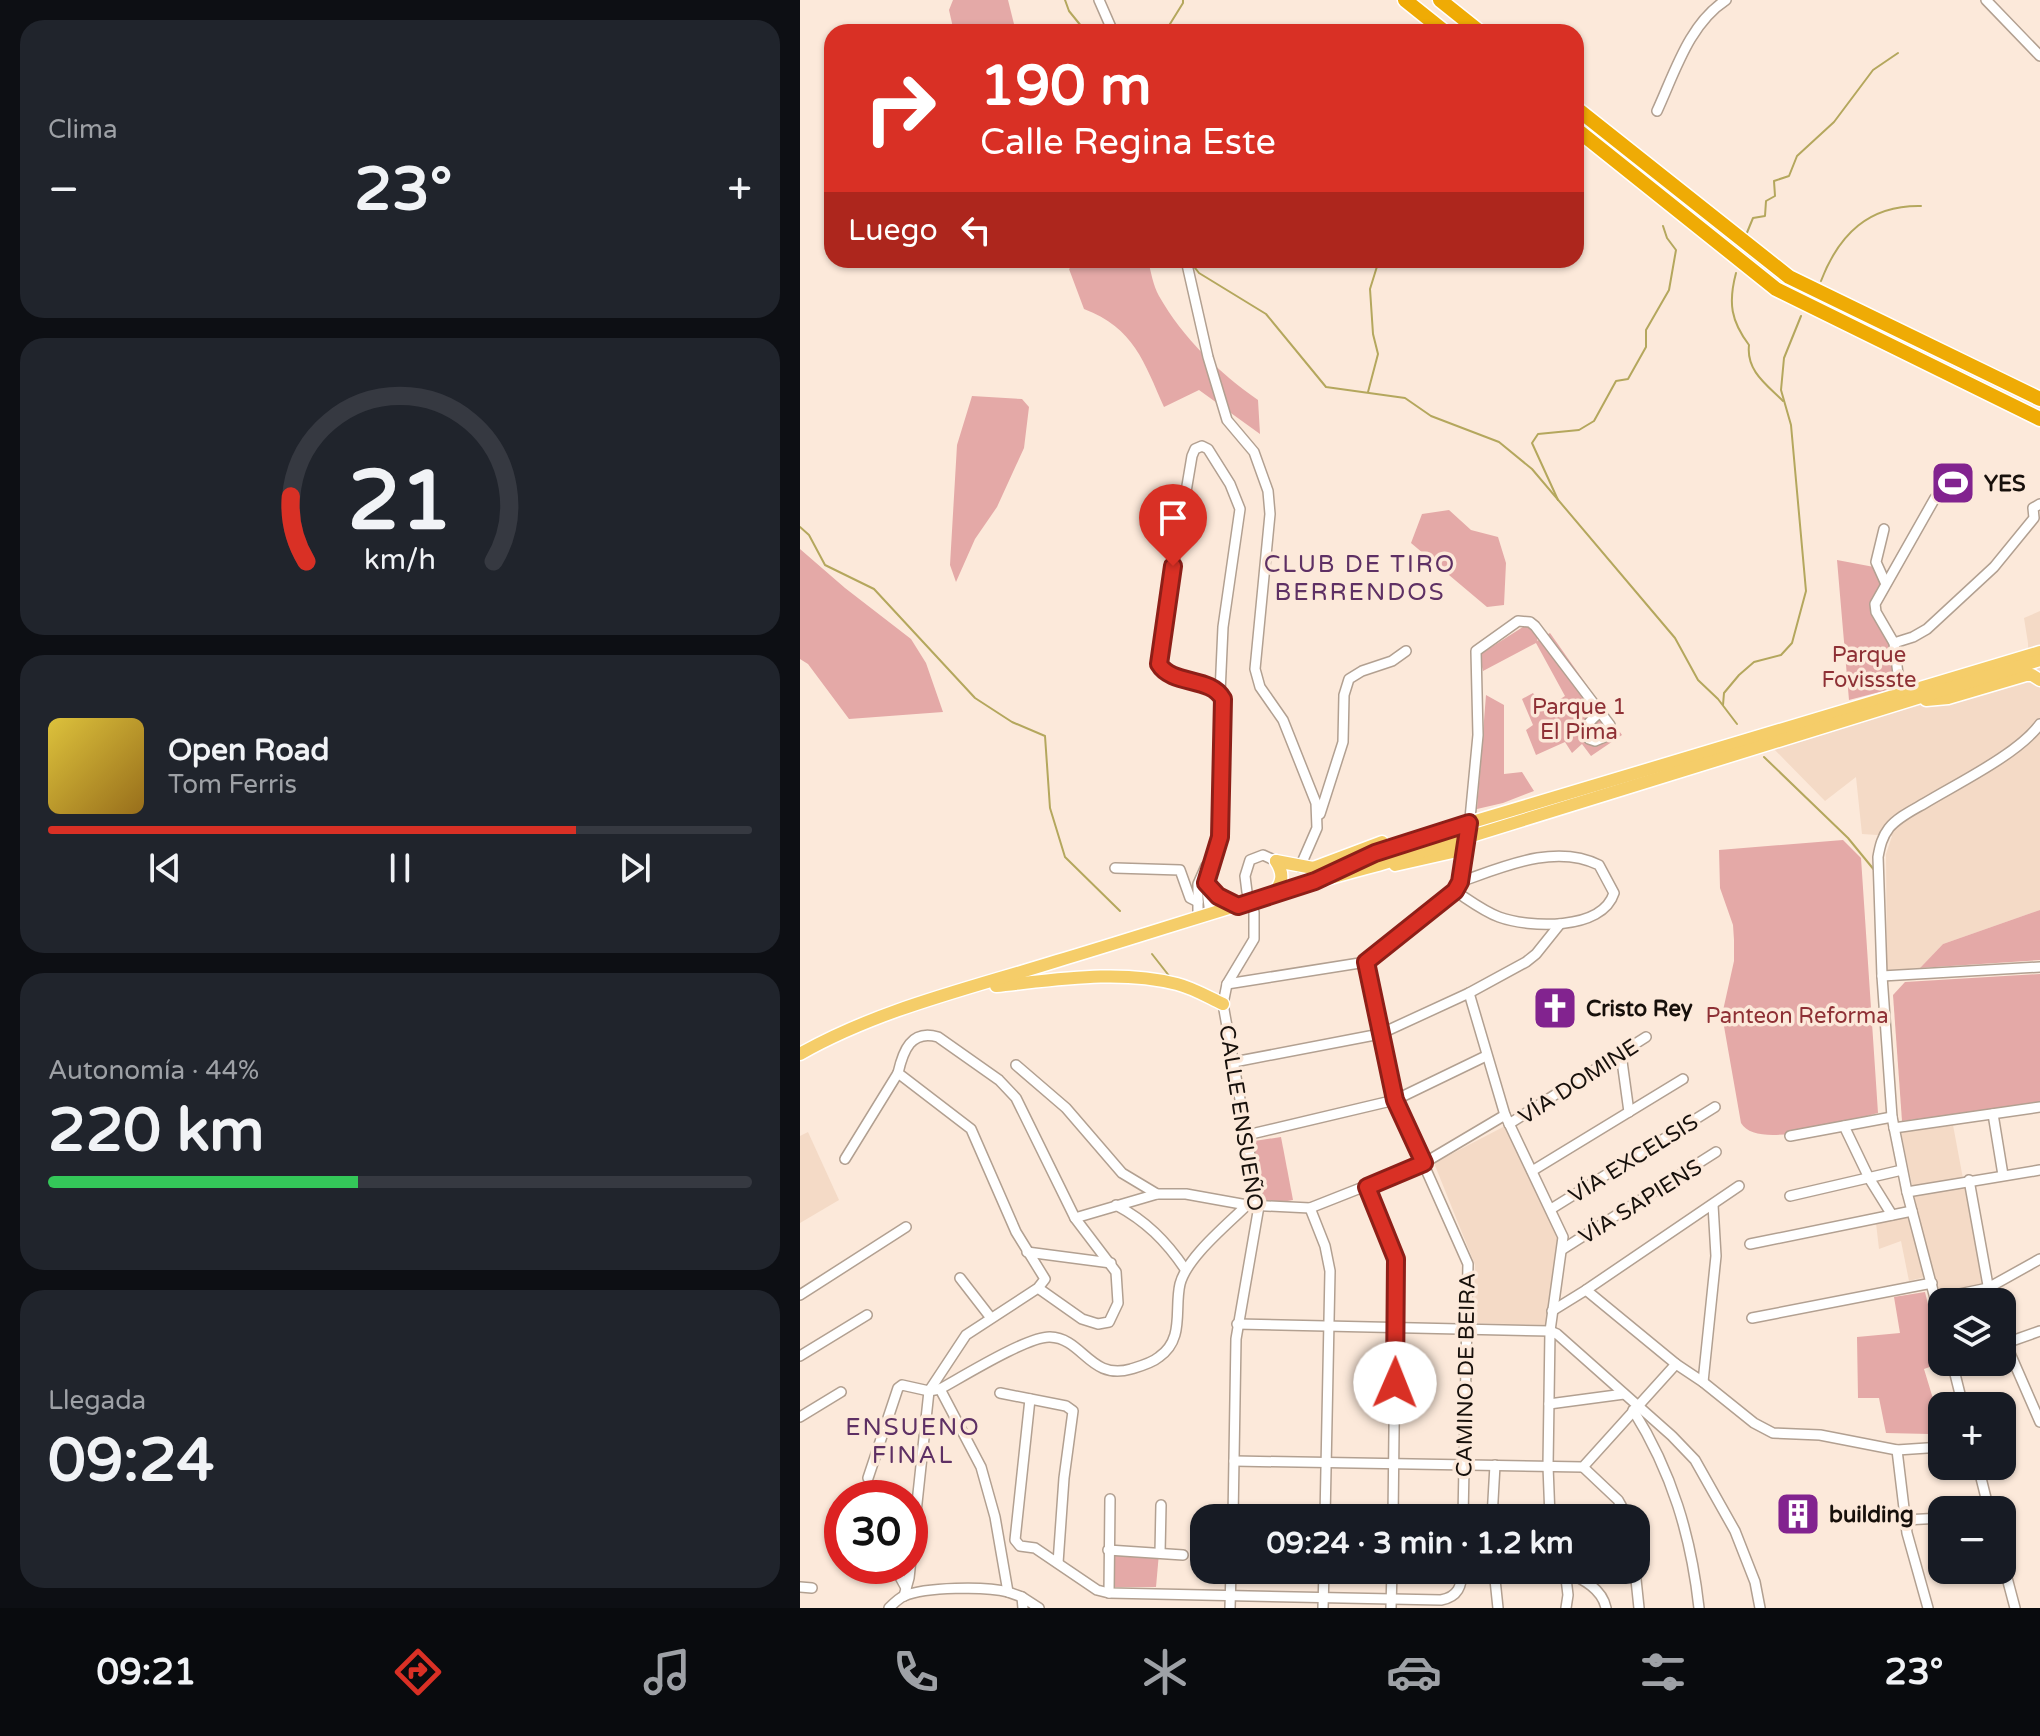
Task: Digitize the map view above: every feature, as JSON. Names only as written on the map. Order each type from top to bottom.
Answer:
[{"type":"highway","points":[[1405,0],[1435,24]]},
{"type":"highway","points":[[1414,0],[1445,24]]},
{"type":"highway","points":[[1429,0],[1458,24]]},
{"type":"highway","points":[[1440,0],[1470,24]]},
{"type":"highway","points":[[1584,114],[1789,277],[2040,399]]},
{"type":"highway","points":[[1584,124],[1780,282],[2040,409]]},
{"type":"highway","points":[[1584,135],[1776,289],[2040,421]]},
{"type":"highway","points":[[1584,142],[1774,294],[2040,421]]},
{"type":"main road","points":[[800,1054],[880,1017],[961,990],[1238,906],[1469,829],[2039,657]]},
{"type":"main road","points":[[1904,699],[1948,698],[2026,675],[2040,680]]},
{"type":"main road","points":[[1376,859],[1409,842],[1469,829]]},
{"type":"main road","points":[[1276,861],[1300,867],[1319,866],[1390,839],[1409,842]]},
{"type":"main road","points":[[1376,859],[1408,864],[1466,849]]},
{"type":"main road","points":[[1272,894],[1282,881],[1282,871],[1276,861]]},
{"type":"main road","points":[[1205,877],[1218,896],[1238,906]]},
{"type":"main road","points":[[961,990],[1114,977],[1181,985],[1223,1004]]},
{"type":"street","points":[[1099,0],[1110,24]]},
{"type":"street","points":[[1657,111],[1700,23],[1726,0]]},
{"type":"street","points":[[1986,0],[2040,56]]},
{"type":"street","points":[[1188,268],[1208,357],[1227,420],[1254,452],[1268,491],[1270,514],[1255,669],[1257,678],[1283,720],[1316,803],[1318,819]]},
{"type":"street","points":[[1204,916],[1198,902],[1198,884],[1214,858],[1220,837],[1223,627],[1240,509],[1230,484],[1208,449],[1202,446],[1195,449],[1192,456],[1158,658],[1165,673],[1220,693]]},
{"type":"street","points":[[1904,699],[1894,643],[1875,608],[1876,599],[1935,498]]},
{"type":"street","points":[[1894,643],[1927,629],[1994,567],[2037,519],[2033,508],[2040,504]]},
{"type":"street","points":[[1884,529],[1876,562],[1885,582]]},
{"type":"street","points":[[1457,886],[1469,829],[1478,735],[1475,658],[1480,646],[1518,621],[1530,622],[1600,712]]},
{"type":"street","points":[[1300,867],[1343,742],[1344,695],[1349,679],[1392,661],[1406,651]]},
{"type":"street","points":[[1933,1288],[1907,1192],[1892,1117],[1882,976],[1878,857],[1882,840],[1890,827],[1902,817],[1969,778],[2026,739],[2040,724]]},
{"type":"street","points":[[1247,892],[1245,876],[1250,860],[1259,855],[1276,861]]},
{"type":"street","points":[[1227,984],[1366,962],[1457,886],[1546,857],[1576,856],[1599,865],[1614,893],[1612,899],[1595,914],[1580,921],[1536,924],[1498,917],[1457,886]]},
{"type":"street","points":[[1115,868],[1180,870],[1188,895],[1198,902]]},
{"type":"street","points":[[1204,916],[1205,877]]},
{"type":"street","points":[[1223,1004],[1227,984],[1254,939],[1254,912]]},
{"type":"street","points":[[1234,1062],[1380,1034],[1469,993],[1532,958],[1560,924]]},
{"type":"street","name":"CAMINO DE BEIRA","points":[[1366,962],[1395,1100],[1466,1255],[1469,1272],[1463,1504]]},
{"type":"street","points":[[1882,976],[2040,967]]},
{"type":"street","points":[[1469,993],[1507,1120],[1562,1233],[1563,1249],[1550,1331],[1549,1504]]},
{"type":"street","name":"CALLE ENSUEÑO","points":[[1223,1004],[1259,1206],[1237,1324],[1233,1504]]},
{"type":"street","points":[[845,1159],[898,1073],[903,1054],[911,1041],[924,1035],[938,1037],[999,1080],[1016,1098],[1075,1218],[1111,1263],[1118,1281],[1116,1312],[1109,1322],[1098,1324],[1082,1319],[1038,1288]]},
{"type":"street","name":"VÍA DOMINE","points":[[1310,1208],[1424,1163],[1507,1120],[1646,1037]]},
{"type":"street","points":[[1621,1054],[1629,1112]]},
{"type":"street","points":[[1247,1135],[1395,1100],[1486,1056]]},
{"type":"street","points":[[1016,1065],[1066,1108],[1122,1173],[1157,1194]]},
{"type":"street","points":[[889,1608],[905,1592],[935,1390],[966,1335],[1044,1282],[1044,1277],[1027,1252],[971,1129],[898,1073]]},
{"type":"street","points":[[1532,1171],[1683,1079]]},
{"type":"street","name":"VÍA EXCELSIS","points":[[1551,1209],[1715,1107]]},
{"type":"street","points":[[1894,1128],[2040,1107]]},
{"type":"street","points":[[1993,1114],[2003,1175]]},
{"type":"street","points":[[1790,1136],[1892,1117]]},
{"type":"street","points":[[1844,1126],[1869,1178],[1892,1215]]},
{"type":"street","name":"VÍA SAPIENS","points":[[1563,1249],[1716,1152]]},
{"type":"street","points":[[1790,1196],[1902,1170]]},
{"type":"street","points":[[1907,1192],[2040,1170]]},
{"type":"street","points":[[1969,1180],[1988,1288],[2040,1259]]},
{"type":"street","points":[[1552,1311],[1739,1186]]},
{"type":"street","points":[[1367,1187],[1396,1259],[1394,1504]]},
{"type":"street","points":[[1075,1218],[1157,1194],[1186,1194],[1247,1205],[1310,1208],[1329,1259],[1325,1504]]},
{"type":"street","points":[[1116,1205],[1144,1220],[1174,1252],[1185,1269]]},
{"type":"street","points":[[868,1478],[898,1388],[906,1384],[935,1390],[1030,1341],[1047,1337],[1061,1339],[1108,1371],[1124,1371],[1153,1361],[1166,1351],[1176,1332],[1178,1294],[1185,1269],[1247,1205]]},
{"type":"street","points":[[1703,1382],[1716,1256],[1713,1205]]},
{"type":"street","points":[[1750,1244],[1912,1211]]},
{"type":"street","points":[[800,1295],[906,1227]]},
{"type":"street","points":[[1027,1252],[1111,1263]]},
{"type":"street","points":[[960,1278],[991,1318]]},
{"type":"street","points":[[1752,1318],[1932,1283]]},
{"type":"street","points":[[1586,1290],[1676,1364],[1766,1430],[1820,1435],[1897,1450],[1928,1448]]},
{"type":"street","points":[[800,1356],[867,1315]]},
{"type":"street","points":[[1237,1324],[1550,1331],[1562,1337],[1624,1394],[1663,1464],[1684,1521],[1699,1608]]},
{"type":"street","points":[[2016,1336],[2040,1331]]},
{"type":"street","points":[[1583,1467],[1676,1364]]},
{"type":"street","points":[[2016,1366],[2039,1417]]},
{"type":"street","points":[[935,1390],[981,1467],[995,1517],[1008,1592]]},
{"type":"street","points":[[800,1417],[841,1392]]},
{"type":"street","points":[[1000,1393],[1066,1406],[1073,1411],[1058,1563]]},
{"type":"street","points":[[1549,1404],[1624,1394]]},
{"type":"street","points":[[1030,1399],[1015,1536],[1017,1543],[1035,1548],[1083,1582],[1109,1593],[1391,1604],[1451,1598],[1460,1584]]},
{"type":"street","points":[[1634,1408],[1688,1452],[1704,1475],[1735,1531],[1748,1563],[1760,1608]]},
{"type":"street","points":[[1897,1450],[1905,1520],[1928,1608]]},
{"type":"street","points":[[1234,1461],[1583,1467],[1620,1504]]},
{"type":"street","points":[[1493,1504],[1495,1465]]},
{"type":"street","points":[[1109,1593],[1110,1499]]},
{"type":"street","points":[[1160,1553],[1161,1505]]},
{"type":"street","points":[[1905,1520],[1928,1519]]},
{"type":"street","points":[[1035,1548],[1059,1542]]},
{"type":"street","points":[[1108,1550],[1183,1555]]},
{"type":"street","points":[[902,1584],[905,1592]]},
{"type":"street","points":[[1230,1608],[1231,1584]]},
{"type":"street","points":[[1391,1604],[1392,1584]]},
{"type":"street","points":[[1495,1584],[1498,1608]]},
{"type":"street","points":[[1566,1608],[1567,1584]]},
{"type":"street","points":[[1590,1584],[1604,1600],[1606,1608]]},
{"type":"street","points":[[1636,1584],[1639,1608]]},
{"type":"street","points":[[2009,1584],[2015,1608]]},
{"type":"street","points":[[800,1587],[812,1588]]},
{"type":"street","points":[[905,1592],[979,1587],[1008,1592],[1022,1603],[1039,1608]]},
{"type":"shaded area","points":[[2040,611],[2040,910],[1943,944],[1920,968],[1887,971],[1886,854],[1892,836],[1862,834],[1856,777],[1825,801],[1773,748],[1906,705],[1952,704],[2029,680],[2024,618]]},
{"type":"shaded area","points":[[1953,1125],[1983,1288],[1928,1289],[1925,1277],[1909,1281],[1901,1241],[1879,1249],[1876,1223],[1917,1209],[1901,1132]]},
{"type":"shaded area","points":[[1505,1126],[1559,1237],[1546,1325],[1473,1323],[1475,1265],[1434,1163]]},
{"type":"shaded area","points":[[808,1132],[839,1200],[800,1223],[800,1136]]},
{"type":"green space","points":[[953,0],[1008,0],[1014,24],[952,24],[949,10]]},
{"type":"green space","points":[[1150,268],[1157,292],[1179,326],[1216,366],[1258,400],[1260,434],[1199,390],[1164,407],[1143,361],[1126,336],[1101,317],[1084,309],[1069,269]]},
{"type":"green space","points":[[972,396],[1022,399],[1029,407],[1024,448],[997,507],[975,539],[956,582],[950,565],[957,445]]},
{"type":"green space","points":[[1449,510],[1471,530],[1498,537],[1506,563],[1504,605],[1487,607],[1411,543],[1422,514]]},
{"type":"green space","points":[[800,549],[911,639],[926,663],[943,712],[849,719],[808,664],[800,659]]},
{"type":"green space","name":"Parque Fovissste","points":[[1837,560],[1874,567],[1883,582],[1877,592],[1874,609],[1892,653],[1895,688],[1849,700]]},
{"type":"green space","name":"Parque 1 El Pima","points":[[1529,623],[1537,641],[1550,633],[1622,735],[1591,756],[1582,744],[1572,753],[1565,742],[1536,755],[1526,730],[1533,725],[1522,699],[1533,693],[1545,709],[1565,696],[1536,643],[1483,671],[1479,655]]},
{"type":"green space","points":[[1486,695],[1504,705],[1504,774],[1522,772],[1534,791],[1477,809]]},
{"type":"green space","name":"Panteon Reforma","points":[[1843,840],[1861,858],[1878,1113],[1805,1132],[1766,1135],[1751,1131],[1741,1123],[1722,1015],[1734,961],[1734,940],[1733,925],[1720,888],[1719,850]]},
{"type":"green space","points":[[2040,910],[2040,960],[1920,968],[1943,944]]},
{"type":"green space","name":"Panteon Reforma","points":[[2040,974],[2040,1103],[1902,1121],[1893,995],[1905,982]]},
{"type":"green space","points":[[1281,1137],[1293,1200],[1260,1206],[1248,1142]]},
{"type":"green space","points":[[1925,1292],[1928,1304],[1928,1368],[1924,1369],[1931,1392],[1928,1392],[1928,1434],[1886,1433],[1879,1398],[1858,1398],[1857,1337],[1900,1333],[1894,1297]]},
{"type":"green space","points":[[1110,1552],[1159,1553],[1156,1587],[1110,1587]]},
{"type":"waterway","points":[[1065,0],[1080,24]]},
{"type":"waterway","points":[[1170,24],[1183,0]]},
{"type":"waterway","points":[[1746,235],[1753,218],[1765,216],[1766,201],[1775,196],[1774,181],[1789,176],[1797,156],[1834,122],[1873,70],[1898,53]]},
{"type":"waterway","points":[[1821,281],[1837,249],[1858,226],[1886,211],[1921,206]]},
{"type":"waterway","points":[[1558,500],[1532,443],[1538,434],[1579,430],[1594,421],[1616,381],[1628,379],[1646,347],[1646,330],[1669,290],[1676,250],[1663,226]]},
{"type":"waterway","points":[[1195,268],[1266,314],[1326,387],[1405,398],[1431,416],[1499,442],[1532,469],[1675,638],[1698,680],[1737,724]]},
{"type":"waterway","points":[[1368,392],[1378,354],[1373,334],[1370,289],[1377,268]]},
{"type":"waterway","points":[[1736,273],[1732,294],[1735,320],[1749,345],[1754,370],[1783,401]]},
{"type":"waterway","points":[[1723,705],[1724,693],[1739,675],[1754,662],[1781,655],[1792,643],[1806,591],[1791,425],[1781,390],[1784,358],[1801,316]]},
{"type":"waterway","points":[[800,527],[809,535],[825,565],[874,589],[975,698],[1012,722],[1045,736],[1050,808],[1065,857],[1120,911]]},
{"type":"waterway","points":[[1764,757],[1848,838],[1875,871]]},
{"type":"waterway","points":[[1152,954],[1170,977]]},
{"type":"waterway","points":[[1893,1143],[1897,1164]]},
{"type":"place","name":"YES","points":[[1953,483]]},
{"type":"place","name":"Cristo Rey","points":[[1555,1008]]},
{"type":"place","name":"building","points":[[1798,1514]]},
{"type":"district","name":"CLUB DE TIRO BERRENDOS","points":[[1360,578]]},
{"type":"district","name":"ENSUENO FINAL","points":[[913,1441]]},
{"type":"route","points":[[1173,566],[1159,664],[1165,673],[1216,690],[1224,706],[1220,837],[1206,883],[1218,896],[1238,906],[1315,881],[1375,853],[1469,823],[1460,882],[1455,891],[1366,962],[1395,1100],[1424,1163],[1367,1187],[1396,1259],[1395,1383]]}]
